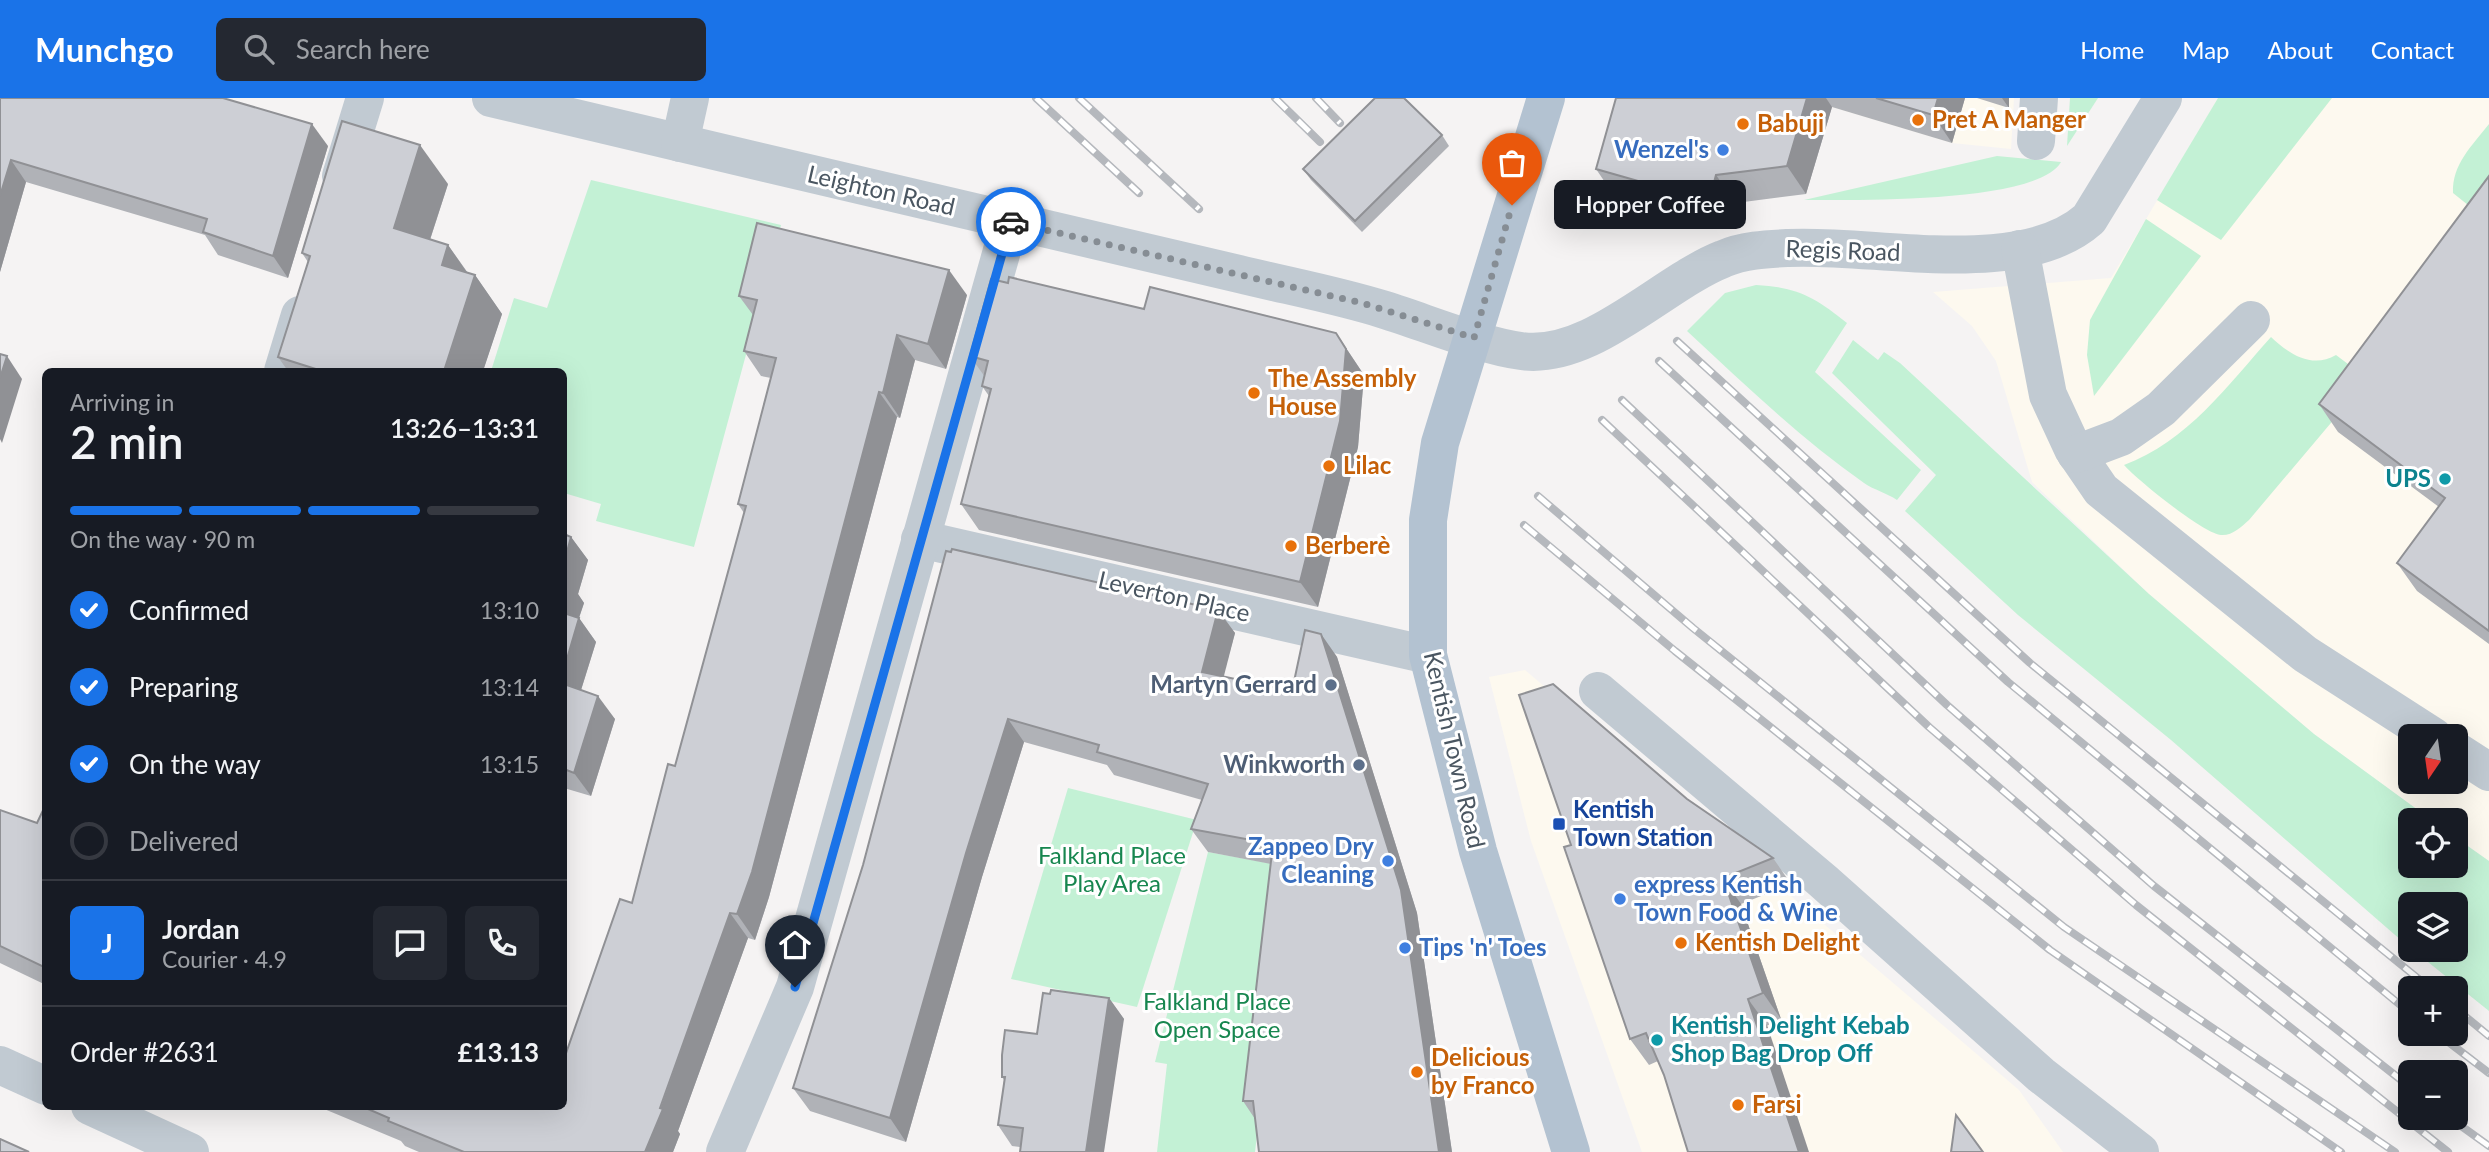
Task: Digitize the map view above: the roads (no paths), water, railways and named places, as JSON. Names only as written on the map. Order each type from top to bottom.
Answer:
[{"type":"main road","name":"Kentish Town Road","points":[[1546,98],[1440,443],[1428,520],[1428,655],[1478,850],[1577,1149]]},
{"type":"street","points":[[330,215],[365,98]]},
{"type":"street","name":"Leighton Road","points":[[491,98],[1362,303],[1474,338]]},
{"type":"street","points":[[680,144],[691,98]]},
{"type":"street","points":[[2036,141],[2039,98]]},
{"type":"street","name":"Regis Road","points":[[1474,338],[1523,352],[1558,347],[1595,336],[1721,259],[1749,251],[1792,248],[1917,254],[2020,249],[2066,235],[2089,219],[2163,98]]},
{"type":"street","points":[[725,1152],[795,987],[1010,222]]},
{"type":"street","points":[[2020,249],[2048,395],[2076,454],[2101,490],[2305,654],[2414,724]]},
{"type":"street","points":[[284,368],[310,280]]},
{"type":"street","points":[[2076,454],[2121,437],[2161,410],[2251,320]]},
{"type":"street","name":"Leverton Place","points":[[920,539],[1428,655]]},
{"type":"street","points":[[1598,691],[1823,881],[2041,1075],[2140,1152]]},
{"type":"street","points":[[2468,758],[2489,772]]},
{"type":"street","points":[[0,1065],[42,1084]]},
{"type":"street","points":[[2041,1075],[2102,1152]]},
{"type":"street","points":[[99,1110],[190,1152]]},
{"type":"railway","points":[[1036,98],[1139,193]]},
{"type":"railway","points":[[1079,98],[1199,209]]},
{"type":"railway","points":[[1275,98],[1320,142]]},
{"type":"railway","points":[[1316,98],[1340,123]]},
{"type":"railway","points":[[1677,341],[2030,663],[2415,976]]},
{"type":"railway","points":[[1659,361],[2008,682],[2398,1003]]},
{"type":"railway","points":[[1622,400],[1947,705],[2154,886],[2398,1078]]},
{"type":"railway","points":[[1602,420],[1929,727],[2136,905],[2448,1152]]},
{"type":"railway","points":[[1538,496],[1693,628],[2064,927],[2395,1152]]},
{"type":"railway","points":[[1524,525],[1675,651],[2050,950],[2341,1152]]},
{"type":"railway","points":[[2468,1019],[2489,1036]]},
{"type":"railway","points":[[2454,1046],[2489,1073]]},
{"type":"railway","points":[[2467,1130],[2489,1146]]},
{"type":"place","name":"Pret A Manger","points":[[1918,120]]},
{"type":"place","name":"Babuji","points":[[1743,124]]},
{"type":"place","name":"Wenzel's","points":[[1723,150]]},
{"type":"place","name":"Hopper Coffee","points":[[1512,205]]},
{"type":"place","name":"The Assembly House","points":[[1254,393]]},
{"type":"place","name":"Lilac","points":[[1329,466]]},
{"type":"place","name":"UPS","points":[[2445,479]]},
{"type":"place","name":"Berberè","points":[[1291,546]]},
{"type":"place","name":"Martyn Gerrard","points":[[1331,685]]},
{"type":"place","name":"Winkworth","points":[[1359,765]]},
{"type":"place","name":"Kentish Town Station","points":[[1559,824]]},
{"type":"place","name":"Zappeo Dry Cleaning","points":[[1388,861]]},
{"type":"place","name":"express Kentish Town Food & Wine","points":[[1620,899]]},
{"type":"place","name":"Kentish Delight","points":[[1681,943]]},
{"type":"place","name":"Tips 'n' Toes","points":[[1405,948]]},
{"type":"place","name":"Kentish Delight Kebab Shop Bag Drop Off","points":[[1657,1040]]},
{"type":"place","name":"Delicious by Franco","points":[[1417,1072]]},
{"type":"place","name":"Farsi","points":[[1738,1105]]},
{"type":"park label","name":"Falkland Place Play Area","points":[[1112,870]]},
{"type":"park label","name":"Falkland Place Open Space","points":[[1217,1016]]}]
